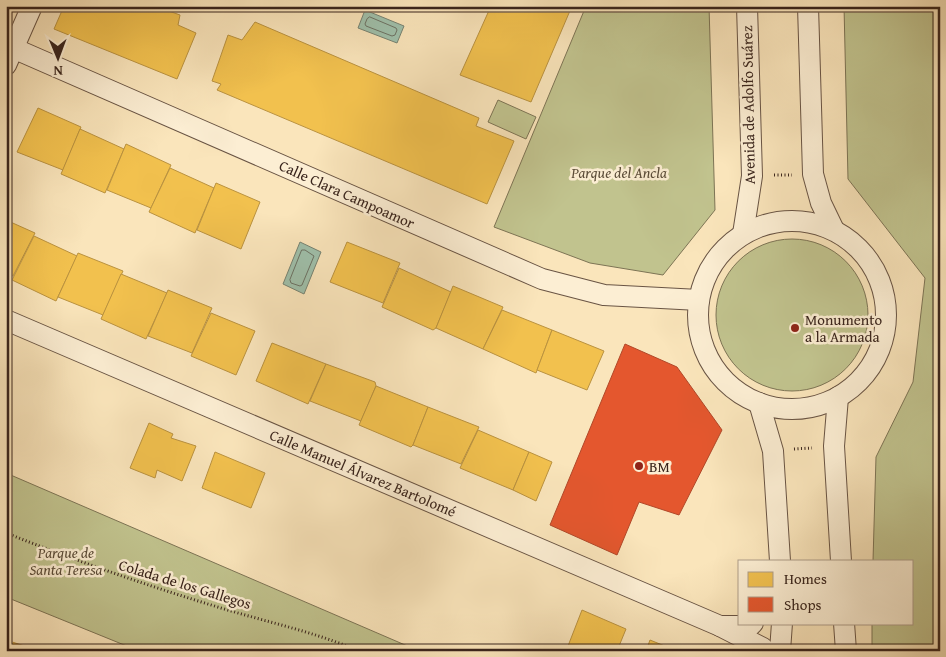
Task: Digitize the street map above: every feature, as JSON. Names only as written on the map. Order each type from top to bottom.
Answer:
[{"type":"street","points":[[9,52],[32,6]]},
{"type":"street","name":"Avenida de Adolfo Suárez","points":[[743,234],[752,176],[747,6]]},
{"type":"street","points":[[808,6],[813,174],[820,203],[834,230]]},
{"type":"street","name":"Calle Clara Campoamor","points":[[9,52],[542,279],[604,295],[699,300]]},
{"type":"street","points":[[788,221],[812,222],[834,230],[853,242],[868,259],[880,279],[886,301],[886,324],[882,346],[871,366],[857,384],[838,397],[819,405],[799,409],[778,408],[758,403],[736,390],[718,372],[705,350],[698,326],[699,300],[704,281],[714,262],[727,247],[743,234],[765,225],[788,221]]},
{"type":"street","name":"Calle Manuel Álvarez Bartolomé","points":[[6,320],[720,626],[763,648],[764,651]]},
{"type":"street","points":[[838,397],[834,446],[841,560]]},
{"type":"street","points":[[758,403],[773,451],[780,560]]},
{"type":"street","name":"Calle Manuel Álvarez Bartolomé","points":[[720,626],[750,626],[752,624]]},
{"type":"street","points":[[780,651],[782,624]]},
{"type":"street","points":[[844,624],[846,651]]},
{"type":"path","points":[[752,176],[813,174]]},
{"type":"path","points":[[773,451],[834,446]]},
{"type":"path","name":"Colada de los Gallegos","points":[[6,533],[82,563],[359,651]]},
{"type":"path","points":[[347,646],[349,651]]},
{"type":"green space","name":"Parque del Ancla","points":[[586,6],[709,6],[715,210],[663,275],[590,263],[494,227]]},
{"type":"green space","points":[[844,6],[940,6],[940,651],[872,651],[872,624],[914,624],[914,560],[873,560],[876,457],[913,382],[925,278],[848,179]]},
{"type":"green space","points":[[498,100],[536,117],[526,139],[488,122]]},
{"type":"green space","points":[[792,239],[807,240],[821,244],[834,251],[846,261],[856,273],[863,286],[867,300],[867,330],[863,344],[856,357],[846,369],[834,379],[821,386],[807,390],[792,391],[777,390],[763,386],[750,379],[738,369],[728,357],[721,344],[717,330],[716,315],[717,300],[721,286],[728,273],[738,261],[750,251],[763,244],[777,240]]},
{"type":"green space","name":"Parque de Santa Teresa","points":[[6,473],[419,651],[139,651],[6,597]]},
{"type":"water","points":[[365,10],[404,26],[397,43],[358,28]]},
{"type":"water","points":[[300,242],[321,252],[304,294],[283,284]]},
{"type":"building: Homes","points":[[64,6],[155,6],[180,15],[178,25],[196,33],[177,79],[54,29]]},
{"type":"building: Homes","points":[[491,6],[572,6],[531,102],[460,75]]},
{"type":"building: Homes","points":[[255,22],[479,118],[476,126],[514,141],[487,204],[217,90],[221,84],[212,81],[228,35],[242,40]]},
{"type":"building: Homes","points":[[38,108],[81,127],[63,170],[17,152]]},
{"type":"building: Homes","points":[[80,129],[124,149],[105,193],[61,174]]},
{"type":"building: Homes","points":[[126,144],[171,165],[151,208],[107,190]]},
{"type":"building: Homes","points":[[170,168],[214,188],[195,233],[149,212]]},
{"type":"building: Homes","points":[[216,183],[260,202],[241,249],[197,230]]},
{"type":"building: Homes","points":[[6,220],[35,233],[13,276],[6,274]]},
{"type":"building: Homes","points":[[34,236],[77,256],[56,301],[12,280]]},
{"type":"building: Homes","points":[[347,242],[400,263],[383,303],[330,282]]},
{"type":"building: Homes","points":[[78,253],[123,271],[103,315],[58,297]]},
{"type":"building: Homes","points":[[399,268],[451,292],[436,328],[433,330],[382,307]]},
{"type":"building: Homes","points":[[121,274],[167,293],[146,339],[101,319]]},
{"type":"building: Homes","points":[[453,286],[503,307],[483,349],[436,328]]},
{"type":"building: Homes","points":[[168,290],[212,308],[192,353],[148,336]]},
{"type":"building: Homes","points":[[502,310],[552,330],[536,373],[483,349]]},
{"type":"building: Homes","points":[[211,313],[255,331],[236,375],[191,356]]},
{"type":"building: Homes","points":[[552,330],[604,351],[587,390],[537,370]]},
{"type":"building: Homes","points":[[272,343],[326,364],[308,404],[256,381]]},
{"type":"building: Homes","points":[[326,364],[375,382],[376,386],[361,421],[310,401]]},
{"type":"building: Homes","points":[[376,386],[428,407],[411,447],[359,425]]},
{"type":"building: Homes","points":[[428,407],[479,427],[461,464],[413,445]]},
{"type":"building: Homes","points":[[149,423],[173,434],[171,438],[196,446],[182,481],[157,470],[155,478],[130,468]]},
{"type":"building: Homes","points":[[478,430],[529,452],[513,490],[460,468]]},
{"type":"building: Homes","points":[[215,452],[265,473],[251,508],[202,488]]},
{"type":"building: Homes","points":[[529,452],[552,462],[536,501],[513,490]]},
{"type":"building: Homes","points":[[582,610],[626,629],[617,651],[578,651],[568,646]]},
{"type":"building: Homes","points":[[6,640],[40,651],[6,651]]},
{"type":"building: Homes","points":[[650,640],[677,651],[646,651]]},
{"type":"building: Shops","name":"BM","points":[[625,344],[677,367],[722,430],[679,515],[639,502],[617,555],[550,525]]},
{"type":"place","name":"Monumento a la Armada","points":[[795,328]]},
{"type":"place","name":"BM","points":[[639,466]]}]
